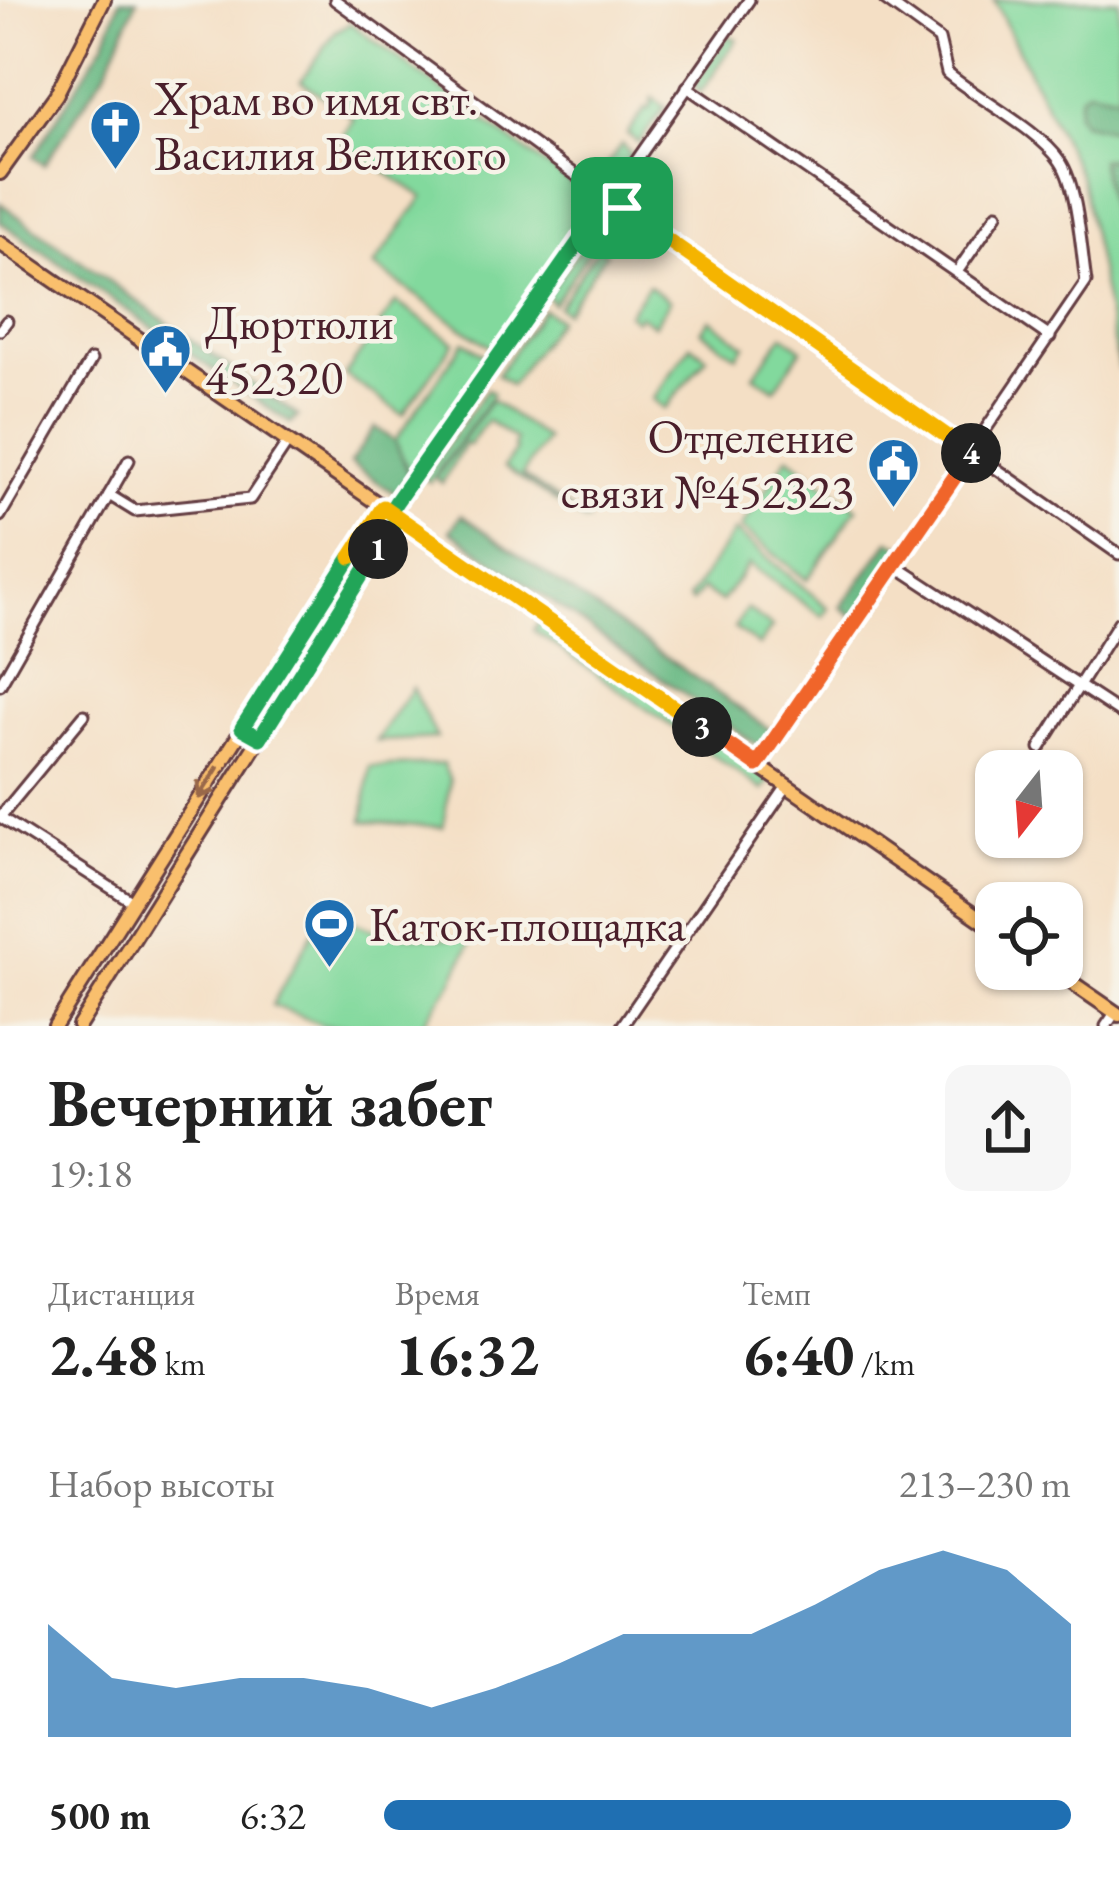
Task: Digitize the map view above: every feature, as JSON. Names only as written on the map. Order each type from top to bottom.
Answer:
[{"type":"main road","points":[[0,173],[5,154],[56,95],[104,0]]},
{"type":"main road","points":[[0,243],[975,916]]},
{"type":"main road","points":[[55,1026],[346,565],[390,512]]},
{"type":"main road","points":[[80,1026],[362,575],[390,512]]},
{"type":"main road","points":[[346,565],[362,575]]},
{"type":"main road","points":[[242,728],[260,738]]},
{"type":"main road","points":[[1082,990],[1117,1014]]},
{"type":"street","points":[[335,0],[609,199],[1119,554]]},
{"type":"street","points":[[390,512],[749,0]]},
{"type":"street","points":[[757,765],[1086,282],[1064,165],[1049,148],[947,73],[939,39],[885,0]]},
{"type":"street","points":[[687,87],[1050,337]]},
{"type":"street","points":[[957,272],[997,214]]},
{"type":"street","points":[[0,516],[91,360]]},
{"type":"street","points":[[109,495],[135,511],[250,499],[289,442]]},
{"type":"street","points":[[0,685],[129,460]]},
{"type":"street","points":[[896,566],[1119,712]]},
{"type":"street","points":[[1040,748],[1119,622]]},
{"type":"street","points":[[84,715],[0,817],[133,902]]},
{"type":"street","points":[[622,1026],[787,786]]},
{"type":"street","points":[[1106,1026],[1117,1014]]},
{"type":"green space","points":[[120,0],[137,0],[107,69],[44,165],[33,157],[105,41]]},
{"type":"green space","points":[[994,0],[1119,0],[1119,371],[1081,178]]},
{"type":"green space","points":[[350,23],[595,201],[494,350],[374,266],[423,197],[339,142],[354,118],[301,81],[336,31]]},
{"type":"green space","points":[[728,36],[737,39],[700,93],[694,86]]},
{"type":"green space","points":[[1088,89],[1119,95],[1119,131],[1083,123],[1077,113],[1080,95]]},
{"type":"green space","points":[[653,98],[665,107],[639,143],[627,134],[646,108],[650,109]]},
{"type":"green space","points":[[622,144],[631,155],[604,189],[595,183]]},
{"type":"green space","points":[[1100,160],[1119,161],[1119,257]]},
{"type":"green space","points":[[0,203],[298,416],[291,424],[0,222]]},
{"type":"green space","points":[[612,209],[616,212],[553,304],[547,296]]},
{"type":"green space","points":[[598,248],[606,253],[565,312],[558,307]]},
{"type":"green space","points":[[648,285],[670,301],[654,325],[640,315],[636,320],[628,314]]},
{"type":"green space","points":[[396,302],[454,342],[403,415],[345,375]]},
{"type":"green space","points":[[543,309],[558,319],[511,385],[497,375]]},
{"type":"green space","points":[[710,319],[745,345],[737,356],[701,331]]},
{"type":"green space","points":[[783,335],[802,349],[775,389],[754,375]]},
{"type":"green space","points":[[464,341],[489,359],[410,476],[395,441]]},
{"type":"green space","points":[[691,345],[707,357],[665,409],[653,399]]},
{"type":"green space","points":[[487,389],[493,394],[430,482],[424,478]]},
{"type":"green space","points":[[491,400],[546,439],[522,475],[588,521],[504,467],[516,450],[516,440],[487,420],[469,445],[465,444],[442,483],[436,478]]},
{"type":"green space","points":[[375,427],[395,441],[410,476],[397,495],[350,463]]},
{"type":"green space","points":[[788,456],[857,508],[807,580],[741,528]]},
{"type":"green space","points":[[461,515],[772,731],[761,748],[450,531]]},
{"type":"green space","points":[[735,531],[829,608],[823,617],[749,564],[721,602],[702,589],[692,602],[688,599]]},
{"type":"green space","points":[[890,540],[903,547],[857,619],[841,607]]},
{"type":"green space","points":[[747,609],[772,627],[759,646],[734,628]]},
{"type":"green space","points":[[540,620],[770,780],[763,790],[533,630]]},
{"type":"green space","points":[[412,688],[437,738],[376,741]]},
{"type":"green space","points":[[443,764],[450,781],[443,827],[363,821],[370,767]]},
{"type":"green space","points":[[326,909],[381,933],[472,940],[452,982],[421,1026],[325,1026],[272,1005]]},
{"type":"place","name":"Храм во имя свт. Василия Великого","points":[[115,172]]},
{"type":"place","name":"Дюртюли 452320","points":[[166,396]]},
{"type":"place","name":"Отделение связи №452323","points":[[893,510]]},
{"type":"place","name":"Каток-площадка","points":[[330,970]]},
{"type":"route","points":[[622,208],[609,199],[396,502],[390,512],[398,518],[260,738],[242,728],[383,507],[390,512],[475,571],[538,613],[757,765],[971,454],[622,208]]}]
